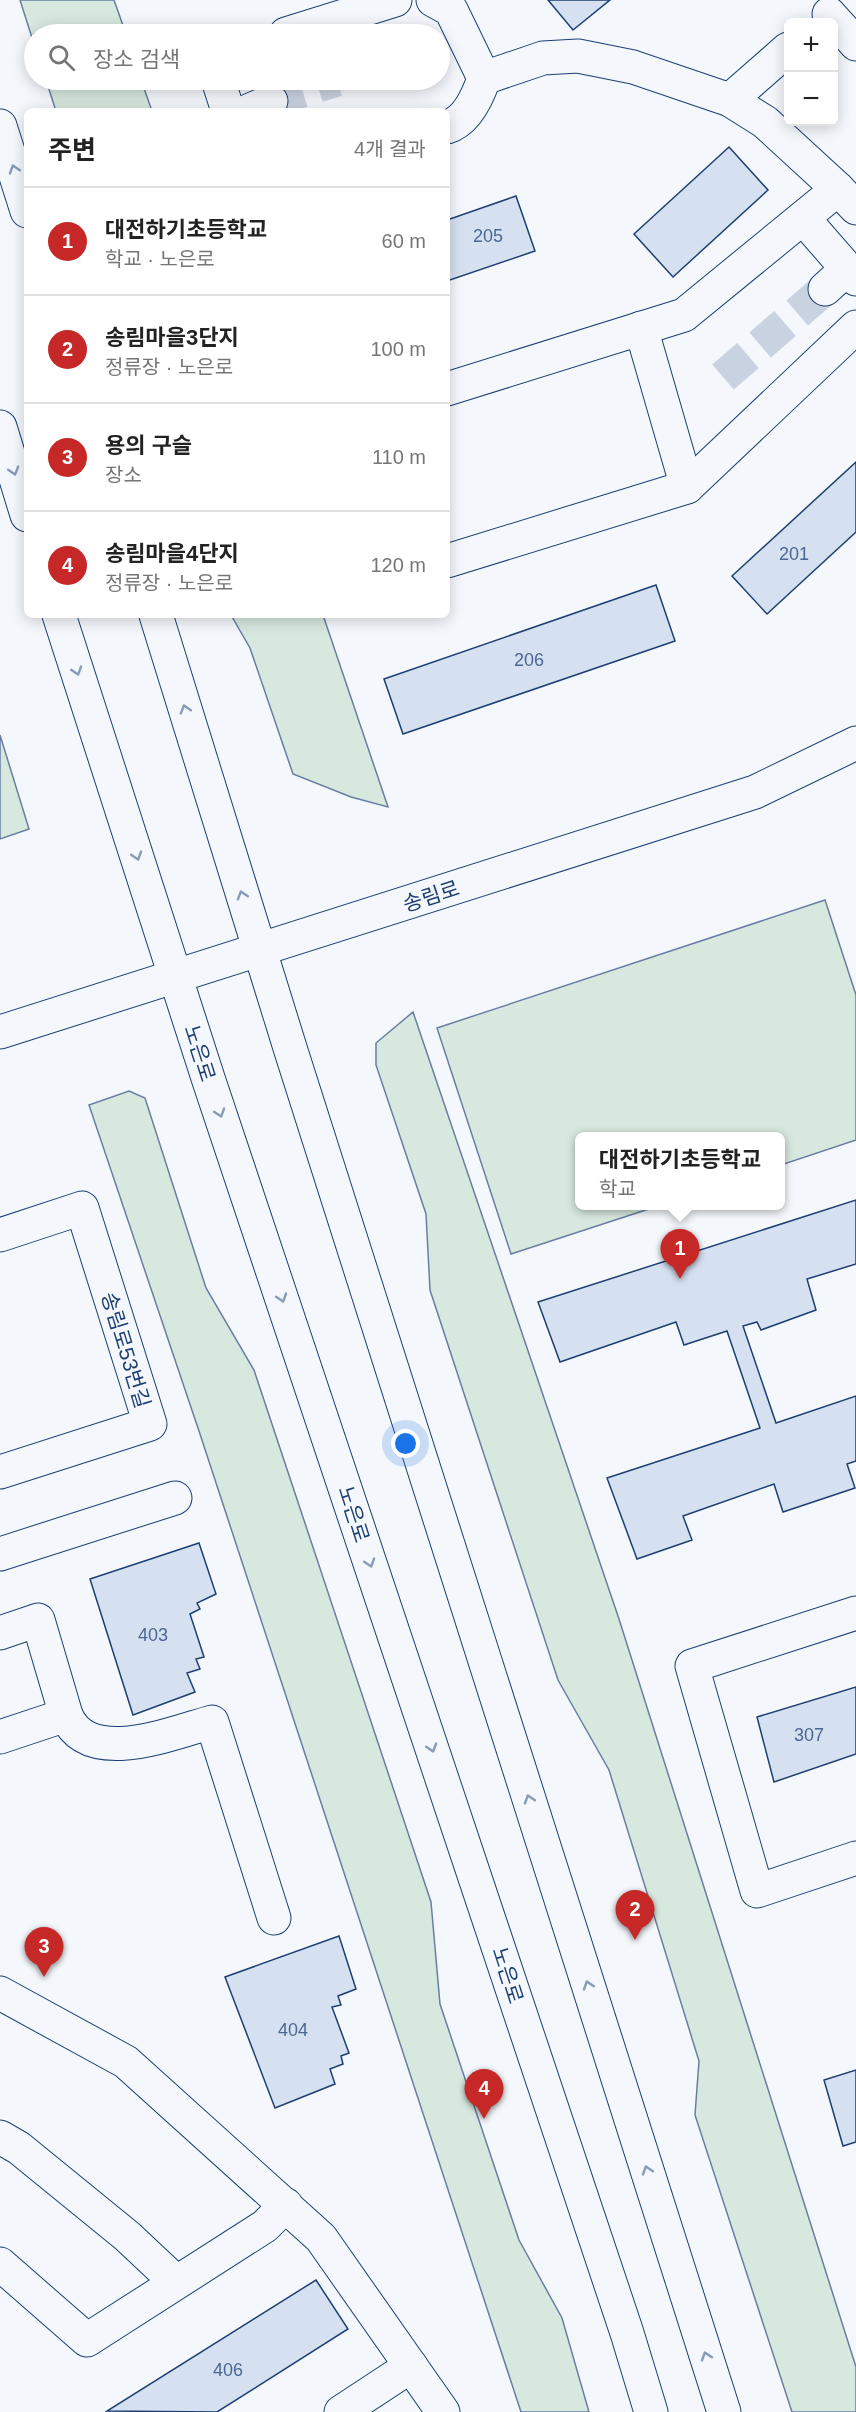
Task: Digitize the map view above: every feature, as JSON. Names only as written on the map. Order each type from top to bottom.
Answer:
[{"type":"street","points":[[318,24],[395,0]]},
{"type":"street","points":[[432,0],[452,10],[484,78],[478,98],[456,125],[450,127]]},
{"type":"street","points":[[832,12],[856,44]]},
{"type":"street","points":[[730,100],[784,54]]},
{"type":"street","points":[[450,388],[684,315],[804,218],[847,199],[765,123],[730,100],[633,67],[578,56],[543,58],[484,78]]},
{"type":"street","points":[[221,90],[227,108]]},
{"type":"street","points":[[0,126],[24,202]]},
{"type":"street","points":[[804,218],[843,279]]},
{"type":"street","points":[[450,560],[687,487],[856,327]]},
{"type":"street","points":[[641,328],[687,487]]},
{"type":"street","points":[[0,427],[24,505]]},
{"type":"street","name":"노은로","points":[[60,618],[176,978],[627,2332],[651,2412]]},
{"type":"street","points":[[157,618],[259,951],[724,2412]]},
{"type":"street","name":"송림로","points":[[0,1032],[176,978],[754,792],[856,743]]},
{"type":"street","name":"송림로53번길","points":[[0,1235],[82,1208],[150,1424],[0,1472]]},
{"type":"street","points":[[0,1554],[175,1498]]},
{"type":"street","points":[[856,1613],[692,1666],[757,1891],[856,1858]]},
{"type":"street","points":[[0,1633],[38,1620],[71,1728],[96,1742],[128,1745],[212,1722],[274,1918]]},
{"type":"street","points":[[0,1737],[66,1715]]},
{"type":"street","points":[[0,1993],[126,2062],[321,2238],[443,2412]]},
{"type":"street","points":[[0,2137],[19,2148],[127,2236],[176,2282]]},
{"type":"street","points":[[0,2264],[87,2340],[266,2226],[286,2205]]},
{"type":"street","points":[[341,2412],[411,2366]]},
{"type":"shaded area","points":[[20,0],[114,0],[122,24],[28,24]]},
{"type":"shaded area","points":[[49,90],[145,90],[151,108],[55,108]]},
{"type":"shaded area","points":[[233,618],[324,618],[388,807],[351,797],[293,774],[250,648]]},
{"type":"shaded area","points":[[0,735],[29,829],[0,839]]},
{"type":"shaded area","points":[[825,900],[856,995],[856,1140],[785,1164],[785,1132],[575,1132],[575,1210],[646,1210],[511,1254],[437,1028]]},
{"type":"shaded area","points":[[413,1012],[619,1619],[856,2367],[856,2412],[792,2412],[695,2115],[699,2061],[609,1770],[558,1680],[430,1290],[426,1214],[376,1065],[376,1043]]},
{"type":"shaded area","points":[[129,1091],[145,1098],[206,1288],[254,1370],[431,1902],[440,2004],[519,2240],[562,2318],[589,2412],[521,2412],[199,1431],[89,1105]]},
{"type":"building","points":[[548,0],[610,0],[573,30]]},
{"type":"building","points":[[729,147],[768,190],[673,277],[634,234]]},
{"type":"building","points":[[516,196],[535,251],[450,280],[450,219]]},
{"type":"building","points":[[856,462],[856,532],[767,614],[732,576]]},
{"type":"building","points":[[656,585],[675,641],[403,734],[384,679]]},
{"type":"building","points":[[856,1200],[856,1264],[807,1279],[816,1310],[761,1330],[757,1322],[743,1326],[776,1423],[856,1396],[856,1461],[847,1464],[855,1488],[783,1512],[774,1484],[683,1516],[692,1540],[637,1559],[607,1478],[760,1428],[727,1331],[684,1345],[676,1322],[560,1362],[538,1302]]},
{"type":"building","points":[[199,1543],[216,1594],[197,1603],[200,1609],[190,1614],[204,1657],[196,1659],[200,1669],[187,1673],[195,1692],[133,1715],[90,1579]]},
{"type":"building","points":[[856,1687],[856,1754],[774,1782],[757,1717]]},
{"type":"building","points":[[339,1936],[356,1989],[338,1996],[341,2005],[332,2007],[349,2053],[341,2056],[343,2064],[330,2069],[335,2084],[275,2108],[225,1977]]},
{"type":"building","points":[[856,2070],[856,2142],[843,2146],[824,2080]]},
{"type":"building","points":[[316,2280],[348,2329],[217,2412],[107,2411]]},
{"type":"tunnel","points":[[271,101],[306,90]]},
{"type":"tunnel","points":[[723,377],[825,289]]},
{"type":"place","name":"대전하기초등학교","points":[[680,1279]]},
{"type":"place","name":"송림마을3단지","points":[[635,1940]]},
{"type":"place","name":"용의 구슬","points":[[44,1977]]},
{"type":"place","name":"송림마을4단지","points":[[484,2119]]}]
